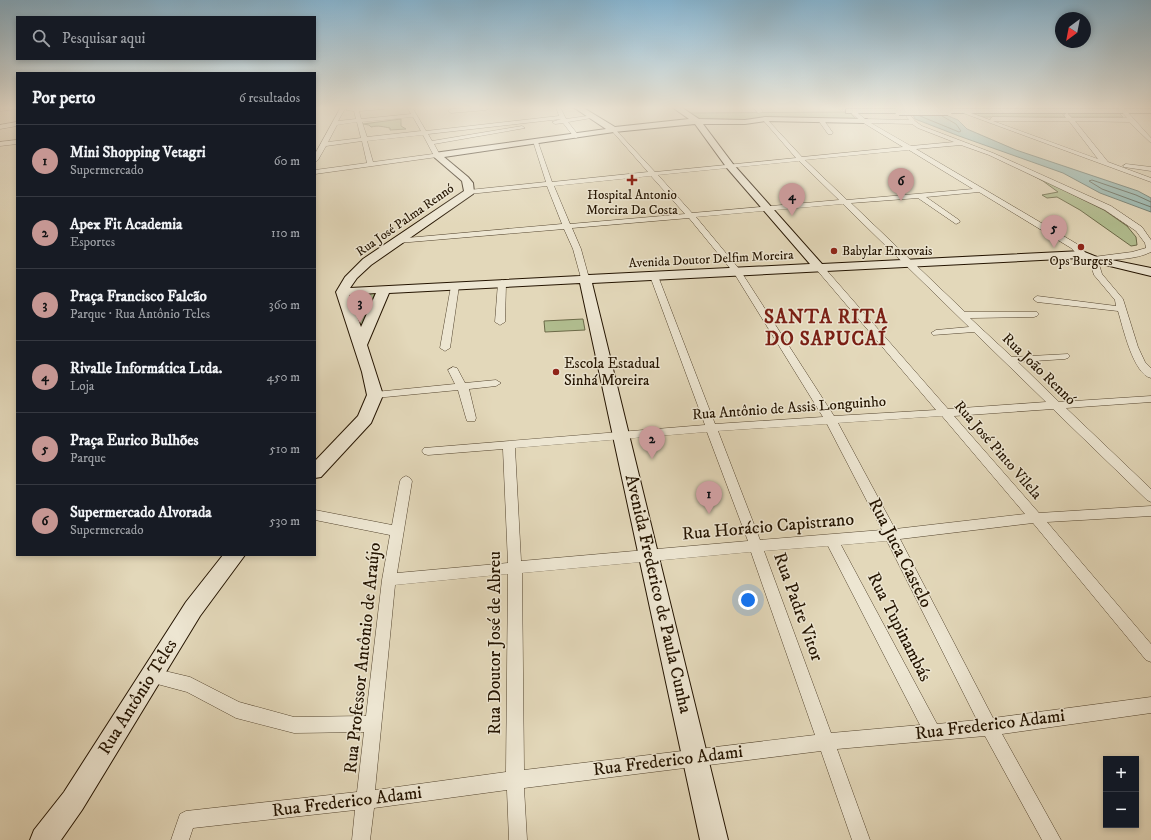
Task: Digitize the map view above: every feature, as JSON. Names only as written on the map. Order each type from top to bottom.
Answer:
[{"type":"main road","points":[[437,155],[503,146]]},
{"type":"main road","points":[[717,146],[730,166],[819,267]]},
{"type":"main road","name":"Rua José Palma Rennó","points":[[342,292],[353,274],[367,262],[469,192],[465,179],[437,155]]},
{"type":"main road","points":[[1082,254],[1093,259],[1151,272]]},
{"type":"main road","name":"Avenida Doutor Delfim Moreira","points":[[342,292],[585,278],[737,272],[1082,254]]},
{"type":"main road","name":"Avenida Frederico de Paula Cunha","points":[[585,278],[714,840]]},
{"type":"main road","points":[[360,345],[384,289]]},
{"type":"main road","points":[[316,471],[365,419],[375,395],[342,292]]},
{"type":"main road","name":"Rua Antônio Teles","points":[[44,840],[73,801],[193,610],[234,556]]},
{"type":"street","points":[[316,158],[323,146]]},
{"type":"street","points":[[365,146],[371,164]]},
{"type":"street","points":[[316,172],[437,155],[432,146]]},
{"type":"street","points":[[536,146],[555,199],[577,249],[585,278]]},
{"type":"street","name":"Rua Juca Castelo","points":[[628,146],[691,216],[737,272],[831,421],[989,727],[1052,840]]},
{"type":"street","name":"Rua João Rennó","points":[[789,146],[800,159],[1151,497]]},
{"type":"street","points":[[907,146],[1074,246],[1082,254]]},
{"type":"street","points":[[469,192],[929,146]]},
{"type":"street","points":[[970,146],[1012,163],[1108,208],[1132,224],[1150,243],[1150,249],[1144,253],[1093,259],[1098,275],[1119,299],[1133,347],[1151,375]]},
{"type":"street","points":[[1058,146],[1151,180]]},
{"type":"street","points":[[1092,146],[1105,163],[1151,169]]},
{"type":"street","points":[[398,242],[980,190]]},
{"type":"street","points":[[920,196],[956,222]]},
{"type":"street","name":"Rua José Pinto Vilela","points":[[819,267],[1036,518],[1151,655]]},
{"type":"street","name":"Rua Padre Vitor","points":[[654,276],[756,546],[861,840]]},
{"type":"street","points":[[500,322],[502,283]]},
{"type":"street","points":[[445,348],[455,286]]},
{"type":"street","points":[[1037,299],[1122,309]]},
{"type":"street","points":[[962,315],[1034,314]]},
{"type":"street","points":[[936,333],[976,329]]},
{"type":"street","points":[[1009,360],[1066,356]]},
{"type":"street","points":[[452,370],[463,388],[471,418]]},
{"type":"street","points":[[375,395],[463,388],[496,383]]},
{"type":"street","name":"Rua Antônio de Assis Longuinho","points":[[428,452],[712,428],[1151,399]]},
{"type":"street","name":"Rua Doutor José de Abreu","points":[[509,446],[515,569],[515,780],[518,840]]},
{"type":"street","name":"Rua Professor Antônio de Araújo","points":[[361,840],[389,580],[406,480]]},
{"type":"street","name":"Rua Horácio Capistrano","points":[[389,580],[649,555],[891,535],[1036,518],[1151,511]]},
{"type":"street","points":[[316,515],[397,531]]},
{"type":"street","name":"Rua Tupinambás","points":[[832,540],[932,732]]},
{"type":"street","points":[[152,676],[190,685],[236,710],[294,725],[373,724]]},
{"type":"street","name":"Rua Frederico Adami","points":[[180,840],[186,820],[366,800],[515,780],[827,742],[989,727],[1151,705]]},
{"type":"green space","points":[[1011,164],[1104,210],[1127,226],[1136,237],[1137,245],[1131,246],[1080,210],[1057,197],[1047,198],[1042,195],[1058,192],[1043,181]]},
{"type":"green space","points":[[375,293],[359,334],[350,294]]},
{"type":"green space","points":[[583,319],[585,330],[545,332],[544,321]]},
{"type":"water","points":[[988,146],[1007,146],[1138,191],[1151,198],[1151,212],[1100,193],[1063,173]]},
{"type":"place","name":"Hospital Antonio Moreira Da Costa","points":[[632,180]]},
{"type":"place","name":"Supermercado Alvorada","points":[[901,201]]},
{"type":"place","name":"Rivalle Informática Ltda.","points":[[792,216]]},
{"type":"place","name":"Ops Burgers","points":[[1081,247]]},
{"type":"place","name":"Praça Eurico Bulhões","points":[[1054,248]]},
{"type":"place","name":"Babylar Enxovais","points":[[834,251]]},
{"type":"place","name":"Praça Francisco Falcão","points":[[360,323]]},
{"type":"place","name":"Escola Estadual Sinhá Moreira","points":[[556,372]]},
{"type":"place","name":"Apex Fit Academia","points":[[652,459]]},
{"type":"place","name":"Mini Shopping Vetagri","points":[[709,514]]},
{"type":"district","name":"SANTA RITA DO SAPUCAÍ","points":[[826,328]]}]
